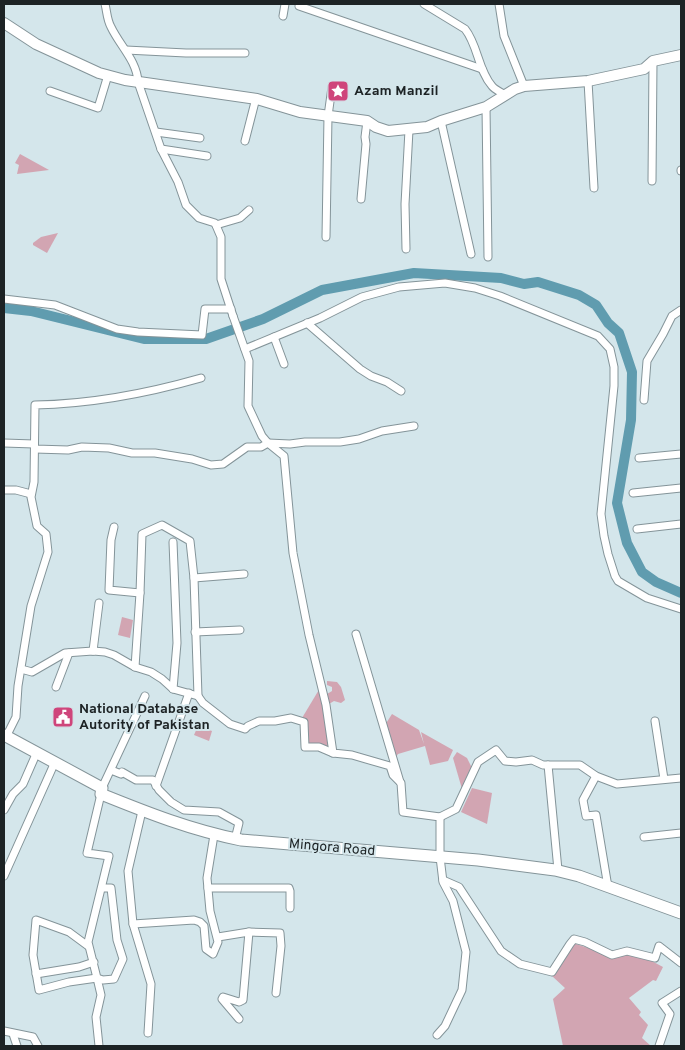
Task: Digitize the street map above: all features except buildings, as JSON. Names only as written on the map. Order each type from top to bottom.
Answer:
[{"type":"main road","points":[[4,23],[36,44],[99,73],[125,80],[256,98],[300,112],[367,121],[376,127],[388,131],[427,127],[440,121],[486,107],[524,86],[588,81],[644,69],[653,61],[681,55]]},
{"type":"main road","name":"Mingora Road","points":[[5,736],[55,762],[102,791],[142,811],[214,835],[235,839],[497,862],[558,870],[681,913]]},
{"type":"street","points":[[106,4],[108,20],[137,71],[138,82],[161,149],[178,182],[186,205],[199,218],[215,223],[221,237],[222,279],[249,361],[248,406],[262,436],[284,456],[293,553],[309,635],[326,705],[333,753]]},
{"type":"street","points":[[283,16],[285,4]]},
{"type":"street","points":[[424,4],[465,29],[492,87],[505,95]]},
{"type":"street","points":[[499,4],[506,42],[524,86]]},
{"type":"street","points":[[299,6],[482,69]]},
{"type":"street","points":[[126,50],[245,53]]},
{"type":"street","points":[[652,181],[653,61]]},
{"type":"street","points":[[50,91],[98,108],[108,75]]},
{"type":"street","points":[[588,81],[594,188]]},
{"type":"street","points":[[326,237],[328,116],[332,87]]},
{"type":"street","points":[[245,141],[256,98]]},
{"type":"street","points":[[486,107],[488,258]]},
{"type":"street","points":[[361,199],[367,121]]},
{"type":"street","points":[[440,121],[471,254]]},
{"type":"street","points":[[406,249],[405,204],[409,130]]},
{"type":"street","points":[[156,132],[200,138]]},
{"type":"street","points":[[161,149],[207,156]]},
{"type":"street","points":[[216,225],[240,218],[249,210]]},
{"type":"street","points":[[244,346],[274,337],[362,297],[412,285],[445,283],[475,288],[500,296],[598,336],[610,349],[614,367],[614,386],[601,514],[609,560],[614,576],[618,581],[647,598],[681,609]]},
{"type":"street","points":[[4,299],[55,305],[117,329],[138,332],[202,335],[204,309],[232,313]]},
{"type":"street","points":[[644,400],[647,361],[672,316],[681,310]]},
{"type":"street","points":[[307,323],[360,369],[401,390]]},
{"type":"street","points":[[274,337],[284,364]]},
{"type":"street","points":[[5,736],[16,717],[20,669],[31,606],[48,552],[46,534],[37,526],[31,494],[34,482],[35,406],[135,395],[201,378]]},
{"type":"street","points":[[34,444],[35,449],[68,450],[82,447],[109,448],[132,453],[155,453],[192,459],[211,465],[222,464],[247,447],[261,447],[268,443],[340,442],[360,439],[382,431],[414,426]]},
{"type":"street","points":[[4,443],[34,444]]},
{"type":"street","points":[[639,458],[681,454]]},
{"type":"street","points":[[634,493],[681,488]]},
{"type":"street","points":[[4,490],[16,490],[31,494]]},
{"type":"street","points":[[637,529],[681,524]]},
{"type":"street","points":[[135,667],[142,534],[162,525],[190,541],[194,578],[198,696],[203,703],[234,727],[245,729],[259,721],[291,718],[304,722],[305,747],[319,747],[333,753],[352,755],[390,766],[393,775],[401,784]]},
{"type":"street","points":[[114,527],[111,540],[109,590],[140,593]]},
{"type":"street","points":[[173,542],[177,643],[173,689]]},
{"type":"street","points":[[194,578],[244,574]]},
{"type":"street","points":[[93,650],[99,603]]},
{"type":"street","points":[[195,632],[240,630]]},
{"type":"street","points":[[356,634],[401,784],[403,812],[440,817],[456,810],[478,762],[496,750],[505,761],[532,760],[548,766],[580,765],[596,776],[618,784],[681,778]]},
{"type":"street","points":[[20,669],[32,672],[69,652],[93,650],[114,655],[156,676],[173,689],[198,696]]},
{"type":"street","points":[[56,687],[69,652]]},
{"type":"street","points":[[156,786],[189,693]]},
{"type":"street","points":[[99,1046],[96,1017],[101,995],[88,942],[109,856],[88,853],[102,791],[145,696]]},
{"type":"street","points":[[655,721],[664,779]]},
{"type":"street","points":[[4,810],[13,794],[24,784],[37,752]]},
{"type":"street","points":[[4,876],[55,762]]},
{"type":"street","points":[[548,766],[558,870]]},
{"type":"street","points":[[111,770],[121,774],[122,772],[136,780],[153,780],[171,802],[184,810],[219,812],[239,823],[235,839]]},
{"type":"street","points":[[596,776],[583,800],[586,816],[596,815],[608,887]]},
{"type":"street","points":[[142,811],[128,871],[133,924],[151,984],[148,1033]]},
{"type":"street","points":[[437,1036],[445,1026],[462,990],[466,952],[453,901],[443,880],[440,857],[440,817]]},
{"type":"street","points":[[644,837],[681,833]]},
{"type":"street","points":[[133,924],[194,920],[200,922],[204,926],[206,949],[214,954],[218,937],[210,911],[208,888],[209,859],[214,835]]},
{"type":"street","points":[[443,880],[459,887],[501,951],[520,964],[552,972],[574,939],[585,942],[612,955],[627,951],[655,958],[659,946],[681,963]]},
{"type":"street","points":[[88,946],[69,932],[36,920],[33,955],[39,990],[68,982],[97,978],[102,980],[114,979],[123,959],[117,940],[111,888],[102,888]]},
{"type":"street","points":[[208,888],[288,888],[290,891],[290,908]]},
{"type":"street","points":[[218,937],[249,932],[280,934],[281,946],[276,993]]},
{"type":"street","points":[[239,1019],[222,1000],[224,997],[239,1002],[242,1000],[249,932]]},
{"type":"street","points":[[36,974],[79,967],[94,962]]},
{"type":"street","points":[[659,1046],[670,1014],[662,1003],[681,991]]},
{"type":"street","points":[[4,1031],[33,1037],[38,1046]]},
{"type":"street","points":[[13,1034],[18,1046]]},
{"type":"shaded area","points":[[20,154],[49,170],[17,174],[19,165],[15,163]]},
{"type":"shaded area","points":[[58,233],[47,253],[33,245],[41,237]]},
{"type":"shaded area","points":[[122,617],[133,620],[130,638],[118,635]]},
{"type":"shaded area","points":[[327,681],[337,682],[341,687],[345,700],[341,703],[334,701],[329,704],[327,694],[332,691],[332,687],[327,685]]},
{"type":"shaded area","points":[[320,688],[331,750],[308,745],[302,718]]},
{"type":"shaded area","points":[[392,714],[419,730],[424,744],[421,732],[453,750],[448,761],[430,765],[425,746],[398,754],[396,757],[385,725]]},
{"type":"shaded area","points":[[198,726],[212,731],[209,741],[194,735]]},
{"type":"shaded area","points":[[457,752],[467,758],[472,768],[462,789],[453,758]]},
{"type":"shaded area","points":[[472,788],[492,793],[487,824],[461,812]]},
{"type":"shaded area","points":[[573,943],[616,957],[624,954],[644,957],[663,967],[656,981],[653,980],[629,998],[641,1012],[639,1015],[648,1025],[642,1038],[651,1046],[563,1046],[553,999],[565,988],[552,976]]},
{"type":"waterway","points":[[4,308],[31,311],[144,339],[206,339],[263,319],[322,290],[414,273],[501,278],[524,284],[538,282],[579,295],[596,305],[608,323],[619,333],[632,372],[631,420],[617,503],[627,543],[642,572],[656,582],[681,593]]},
{"type":"place","name":"Azam Manzil","points":[[338,91]]},
{"type":"place","name":"National Database Autority of Pakistan","points":[[63,717]]}]
